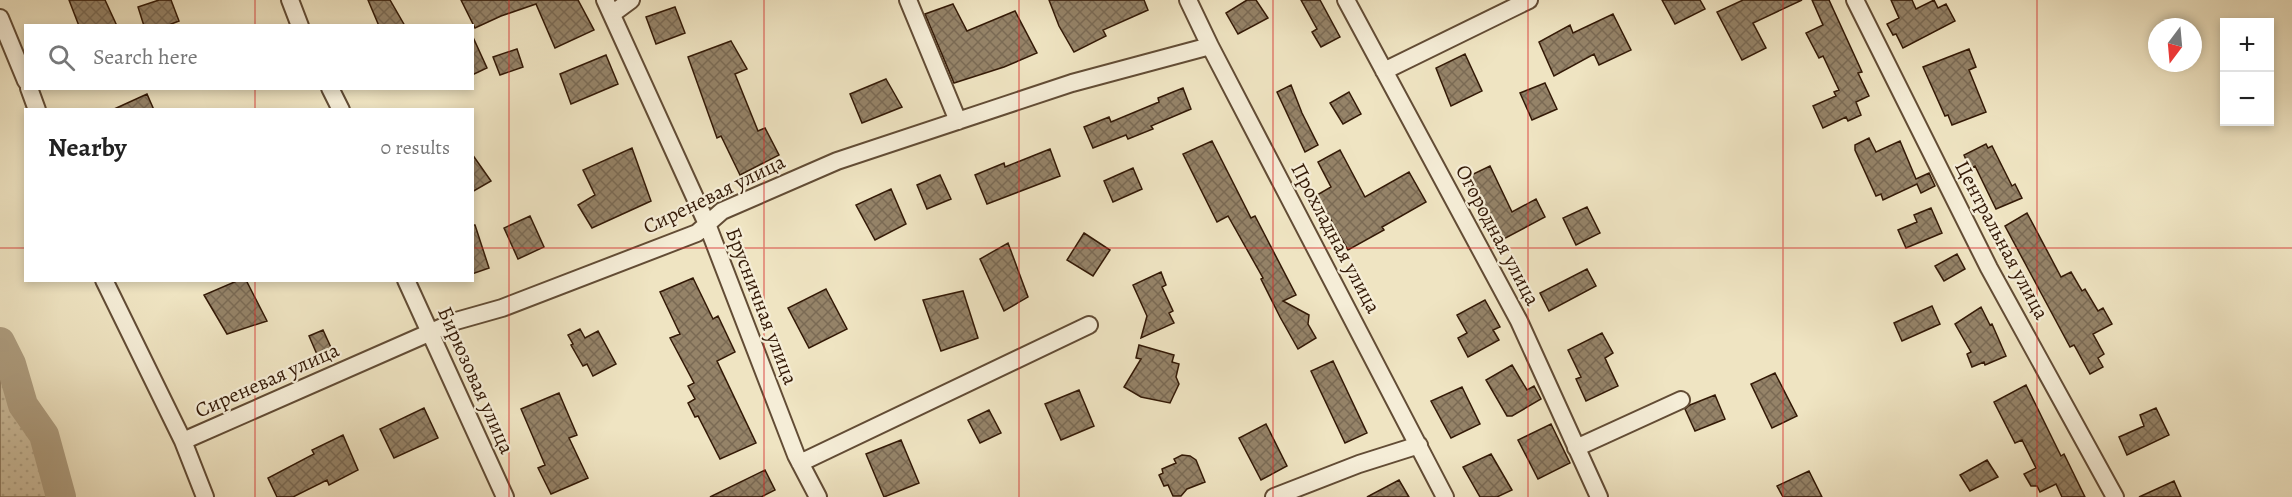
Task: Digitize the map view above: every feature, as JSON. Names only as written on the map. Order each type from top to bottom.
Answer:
[{"type":"street","points":[[290,0],[299,24]]},
{"type":"street","points":[[608,7],[631,0]]},
{"type":"street","points":[[908,0],[958,121]]},
{"type":"street","name":"Прохладная улица","points":[[1188,0],[1445,497]]},
{"type":"street","name":"Огородная улица","points":[[1346,0],[1519,321],[1599,497]]},
{"type":"street","points":[[1384,71],[1529,0]]},
{"type":"street","name":"Центральная улица","points":[[1855,0],[1989,268],[2115,497]]},
{"type":"street","name":"Брусничная улица","points":[[608,7],[707,224],[800,463],[818,497]]},
{"type":"street","points":[[0,18],[24,76]]},
{"type":"street","name":"Сиреневая улица","points":[[183,441],[456,321],[502,308],[697,233],[722,211],[837,161],[1072,83],[1210,46]]},
{"type":"street","points":[[30,90],[36,108]]},
{"type":"street","points":[[331,90],[340,108]]},
{"type":"street","name":"Бирюзовая улица","points":[[407,282],[506,497]]},
{"type":"street","points":[[108,283],[183,441],[206,497]]},
{"type":"street","points":[[800,463],[1089,325]]},
{"type":"street","points":[[1576,448],[1681,400]]},
{"type":"street","points":[[1274,497],[1359,464],[1419,445]]},
{"type":"shaded area","points":[[0,354],[35,448],[49,497],[0,497]]},
{"type":"building","points":[[69,0],[105,0],[116,24],[78,24]]},
{"type":"building","points":[[159,0],[171,0],[179,21],[171,24],[143,24],[138,7]]},
{"type":"building","points":[[368,0],[390,0],[404,24],[378,24]]},
{"type":"building","points":[[461,0],[578,0],[594,30],[555,48],[536,4],[475,28]]},
{"type":"building","points":[[1049,0],[1144,0],[1148,10],[1103,30],[1106,36],[1074,52],[1059,26]]},
{"type":"building","points":[[1247,0],[1256,0],[1268,18],[1238,34],[1226,13]]},
{"type":"building","points":[[1301,0],[1320,0],[1340,37],[1321,47],[1312,32],[1317,29]]},
{"type":"building","points":[[1662,0],[1700,0],[1705,9],[1675,24]]},
{"type":"building","points":[[1743,0],[1802,0],[1753,23],[1766,48],[1742,60],[1717,12]]},
{"type":"building","points":[[1812,0],[1829,0],[1862,72],[1858,73],[1869,96],[1856,102],[1861,115],[1848,121],[1846,117],[1823,128],[1813,106],[1836,96],[1834,92],[1839,90],[1823,56],[1819,58],[1806,33],[1823,25]]},
{"type":"building","points":[[1891,0],[1912,0],[1916,9],[1934,0],[1938,8],[1946,4],[1955,21],[1903,48],[1896,34],[1893,35],[1887,24],[1899,18]]},
{"type":"building","points":[[953,4],[967,31],[1015,11],[1037,53],[1004,67],[954,83],[925,14]]},
{"type":"building","points":[[675,7],[685,33],[656,44],[646,17]]},
{"type":"building","points":[[1613,14],[1631,50],[1599,65],[1594,54],[1554,76],[1539,42],[1570,25],[1573,33]]},
{"type":"building","points":[[474,39],[487,68],[474,74]]},
{"type":"building","points":[[731,41],[747,69],[735,74],[758,131],[765,128],[779,155],[740,175],[721,136],[717,138],[688,57]]},
{"type":"building","points":[[517,49],[523,67],[500,75],[493,57]]},
{"type":"building","points":[[1969,49],[1976,67],[1969,70],[1986,112],[1952,125],[1948,115],[1945,116],[1923,67]]},
{"type":"building","points":[[1465,54],[1482,91],[1451,106],[1436,68]]},
{"type":"building","points":[[606,55],[618,84],[571,104],[560,74]]},
{"type":"building","points":[[886,79],[902,107],[862,123],[850,94]]},
{"type":"building","points":[[1545,83],[1557,109],[1532,120],[1520,93]]},
{"type":"building","points":[[1291,85],[1318,145],[1305,152],[1277,92]]},
{"type":"building","points":[[1183,88],[1191,109],[1151,126],[1153,129],[1128,139],[1126,135],[1093,148],[1084,127],[1109,117],[1111,122],[1159,102],[1158,98]]},
{"type":"building","points":[[1349,92],[1361,114],[1343,124],[1330,103]]},
{"type":"building","points":[[147,94],[153,108],[116,108]]},
{"type":"building","points":[[1869,138],[1876,152],[1900,141],[1916,179],[1929,173],[1935,186],[1921,193],[1917,184],[1883,200],[1881,194],[1876,196],[1855,150],[1855,145]]},
{"type":"building","points":[[1212,141],[1251,218],[1255,216],[1296,295],[1283,301],[1309,315],[1308,324],[1316,338],[1298,349],[1261,279],[1263,278],[1228,216],[1217,222],[1183,154]]},
{"type":"building","points":[[1986,144],[1988,148],[1992,146],[2012,186],[2015,184],[2022,198],[1996,209],[1975,166],[1970,169],[1964,155]]},
{"type":"building","points":[[632,148],[651,201],[592,228],[578,205],[595,195],[583,170]]},
{"type":"building","points":[[1050,149],[1060,176],[987,204],[975,175],[1004,163],[1005,167]]},
{"type":"building","points":[[1340,150],[1365,197],[1409,172],[1426,202],[1382,227],[1384,230],[1348,250],[1317,195],[1331,187],[1318,162]]},
{"type":"building","points":[[474,157],[491,181],[474,191]]},
{"type":"building","points":[[1490,166],[1512,212],[1536,199],[1545,217],[1498,242],[1465,178]]},
{"type":"building","points":[[1133,168],[1142,189],[1113,202],[1104,181]]},
{"type":"building","points":[[940,175],[951,199],[927,209],[917,185]]},
{"type":"building","points":[[891,189],[906,224],[875,240],[856,205]]},
{"type":"building","points":[[1587,207],[1600,233],[1576,245],[1563,218]]},
{"type":"building","points":[[1931,208],[1942,233],[1906,248],[1898,230],[1917,222],[1914,215]]},
{"type":"building","points":[[2027,213],[2061,277],[2071,272],[2082,291],[2085,289],[2098,311],[2103,308],[2112,324],[2093,334],[2104,354],[2098,358],[2103,367],[2090,374],[2074,345],[2070,347],[2005,226]]},
{"type":"building","points":[[530,216],[544,247],[518,259],[504,228]]},
{"type":"building","points":[[474,225],[475,225],[489,268],[474,273]]},
{"type":"building","points":[[1084,233],[1110,250],[1093,276],[1067,260]]},
{"type":"building","points":[[1008,243],[1028,297],[1004,311],[980,259]]},
{"type":"building","points":[[1957,254],[1965,269],[1944,281],[1935,266]]},
{"type":"building","points":[[1587,269],[1596,286],[1549,311],[1540,293]]},
{"type":"building","points":[[1161,272],[1166,285],[1162,287],[1173,311],[1169,313],[1174,323],[1141,338],[1147,316],[1133,285]]},
{"type":"building","points":[[693,278],[713,319],[718,316],[735,352],[717,361],[756,443],[720,459],[698,416],[695,417],[688,403],[695,399],[688,386],[694,383],[670,338],[680,334],[660,292]]},
{"type":"building","points":[[234,282],[247,282],[267,321],[227,334],[204,295]]},
{"type":"building","points":[[826,289],[847,329],[809,348],[788,308]]},
{"type":"building","points":[[963,291],[978,338],[941,351],[923,300]]},
{"type":"building","points":[[1485,300],[1500,327],[1493,330],[1499,340],[1468,357],[1458,338],[1467,333],[1457,315]]},
{"type":"building","points":[[1932,306],[1940,324],[1902,341],[1894,323]]},
{"type":"building","points":[[1981,307],[1990,325],[1992,324],[2006,356],[1985,365],[1984,362],[1972,367],[1967,354],[1971,352],[1955,324]]},
{"type":"building","points":[[580,329],[585,338],[598,331],[616,364],[593,376],[587,364],[583,366],[568,335]]},
{"type":"building","points":[[323,330],[333,352],[319,359],[309,336]]},
{"type":"building","points":[[1602,333],[1613,353],[1605,358],[1618,386],[1586,401],[1576,379],[1581,377],[1568,350]]},
{"type":"building","points":[[1139,345],[1174,355],[1172,362],[1179,364],[1176,377],[1179,384],[1170,403],[1141,397],[1124,387],[1141,359],[1136,358]]},
{"type":"building","points":[[1333,361],[1367,433],[1345,443],[1311,371]]},
{"type":"building","points":[[1512,365],[1527,390],[1534,386],[1541,399],[1512,416],[1507,416],[1486,380]]},
{"type":"building","points":[[1775,373],[1797,416],[1772,428],[1751,384]]},
{"type":"building","points":[[2026,385],[2061,456],[2064,454],[2085,497],[2062,497],[2056,484],[2040,492],[2037,486],[2031,486],[2024,474],[2036,468],[2022,440],[2015,443],[1994,402]]},
{"type":"building","points":[[1462,387],[1480,424],[1451,438],[1431,401]]},
{"type":"building","points":[[1079,390],[1094,426],[1061,440],[1045,404]]},
{"type":"building","points":[[559,393],[577,435],[569,438],[588,478],[551,494],[538,468],[545,465],[521,409]]},
{"type":"building","points":[[1715,395],[1725,419],[1695,431],[1685,409]]},
{"type":"building","points":[[424,408],[438,438],[394,458],[380,429]]},
{"type":"building","points":[[2156,408],[2169,435],[2127,455],[2119,437],[2144,426],[2140,415]]},
{"type":"building","points":[[989,410],[1001,433],[980,443],[968,420]]},
{"type":"building","points":[[1266,424],[1287,466],[1261,480],[1239,438]]},
{"type":"building","points":[[1551,424],[1570,463],[1538,479],[1518,440]]},
{"type":"building","points":[[343,435],[358,470],[329,485],[327,480],[293,497],[277,497],[268,478],[314,454],[312,450]]},
{"type":"building","points":[[901,440],[919,483],[884,497],[866,454]]},
{"type":"building","points":[[1491,454],[1512,490],[1497,497],[1480,497],[1463,467]]},
{"type":"building","points":[[1182,455],[1196,460],[1205,482],[1187,489],[1181,496],[1173,496],[1168,485],[1164,486],[1159,475],[1163,473],[1162,469],[1176,463],[1174,459]]},
{"type":"building","points":[[1987,460],[1998,477],[1970,491],[1960,475]]},
{"type":"building","points":[[765,470],[775,490],[761,497],[710,497]]},
{"type":"building","points":[[1809,471],[1822,497],[1783,497],[1777,486]]},
{"type":"building","points":[[1399,480],[1409,497],[1367,497]]},
{"type":"building","points":[[2174,481],[2181,497],[2139,497]]},
{"type":"waterway","points":[[0,342],[11,364],[23,405],[44,435],[61,497]]}]
